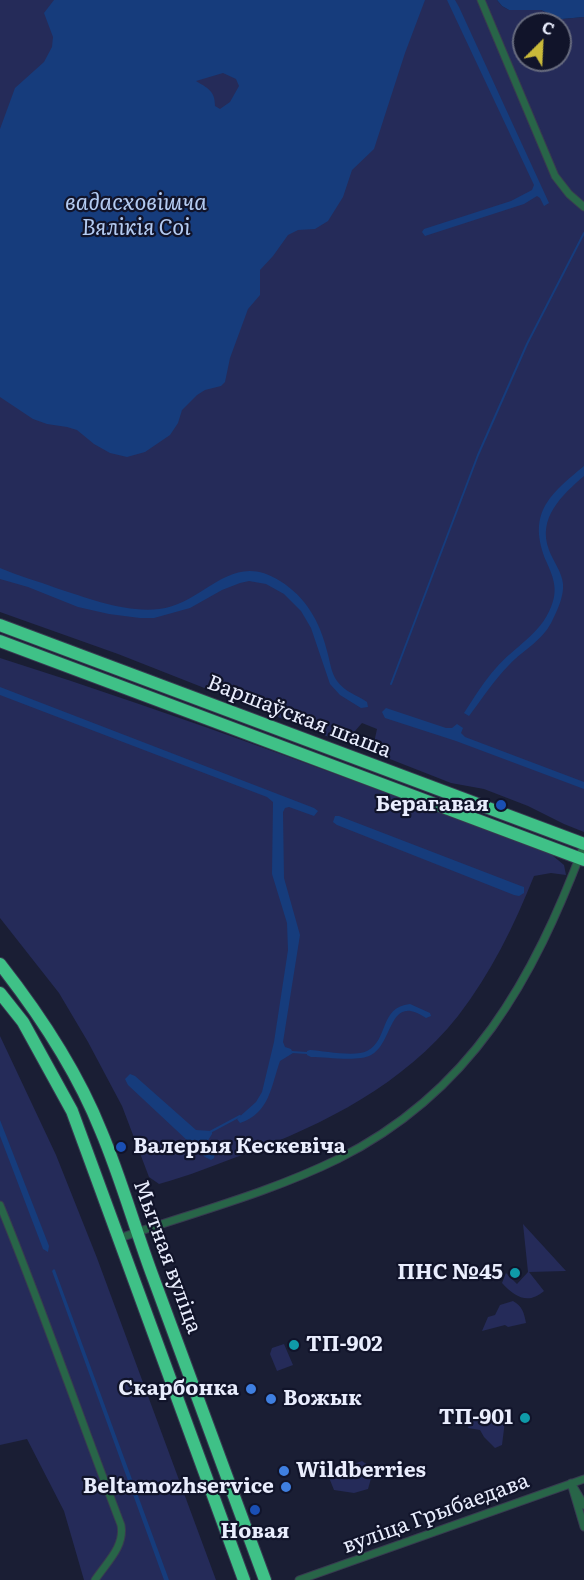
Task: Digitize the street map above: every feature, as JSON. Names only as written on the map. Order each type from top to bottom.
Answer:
[{"type":"highway","name":"Варшаўская шаша","points":[[0,625],[584,845]]},
{"type":"highway","name":"Варшаўская шаша","points":[[0,641],[582,859]]},
{"type":"highway","name":"Мытная вуліца","points":[[0,964],[26,997],[76,1078],[102,1131],[136,1232],[265,1580]]},
{"type":"highway","name":"Мытная вуліца","points":[[0,993],[23,1022],[72,1111],[244,1580]]},
{"type":"street","points":[[481,0],[555,176],[569,194],[584,207]]},
{"type":"street","points":[[120,1238],[255,1192],[338,1159],[385,1130],[426,1099],[466,1061],[501,1017],[523,981],[550,928],[582,859],[584,845]]},
{"type":"street","points":[[0,1205],[28,1273],[121,1525],[123,1535],[117,1550],[96,1578]]},
{"type":"street","name":"вуліца Грыбаедава","points":[[299,1580],[584,1479]]},
{"type":"street","points":[[571,1483],[584,1505]]},
{"type":"street","points":[[571,1483],[584,1527]]},
{"type":"shaded area","points":[[0,0],[497,0],[509,10],[546,12],[512,12],[512,72],[572,72],[572,18],[584,17],[584,832],[484,789],[451,783],[372,752],[377,729],[362,723],[348,739],[339,741],[118,654],[0,612]]},
{"type":"shaded area","points":[[0,658],[208,728],[552,855],[564,865],[566,875],[551,873],[534,876],[501,949],[470,1000],[437,1040],[388,1082],[333,1115],[275,1142],[192,1174],[159,1184],[149,1177],[122,1106],[59,993],[0,918]]},
{"type":"shaded area","points":[[0,1036],[56,1155],[97,1258],[216,1580],[84,1580],[64,1511],[27,1439],[0,1445]]},
{"type":"shaded area","points":[[523,1224],[566,1271],[529,1272],[544,1291],[533,1298],[517,1295],[502,1283],[506,1273],[517,1284],[528,1272]]},
{"type":"shaded area","points":[[513,1301],[522,1310],[526,1323],[482,1331],[488,1317],[495,1315],[500,1305]]},
{"type":"shaded area","points":[[284,1344],[293,1365],[277,1371],[270,1354],[272,1348]]},
{"type":"shaded area","points":[[498,1413],[505,1421],[502,1445],[495,1448],[480,1430],[468,1428],[469,1422]]},
{"type":"shaded area","points":[[362,1461],[368,1465],[363,1474],[372,1475],[368,1489],[354,1493],[334,1490],[328,1475]]},
{"type":"water","name":"вадасховішча Вялікія Соі","points":[[54,0],[425,0],[374,149],[352,170],[343,197],[328,221],[315,229],[298,230],[288,235],[260,270],[260,295],[248,309],[230,358],[225,382],[221,386],[205,390],[197,395],[182,410],[178,423],[170,435],[145,452],[127,457],[110,453],[77,430],[33,419],[0,397],[0,129],[15,88],[44,62],[52,47],[53,37],[44,13]],"holes":[[[223,73],[236,79],[239,86],[230,102],[220,109],[215,106],[214,96],[210,90],[196,81]]]},
{"type":"water","points":[[447,0],[455,0],[459,7],[549,203],[544,206],[537,196],[524,204],[425,236],[422,232],[424,229],[511,201],[532,190],[534,185]]},
{"type":"water","points":[[497,0],[584,0],[584,17],[572,18],[572,12],[509,10]]},
{"type":"water","points":[[584,466],[584,476],[560,499],[546,528],[549,550],[563,584],[562,597],[555,615],[544,633],[493,683],[469,716],[464,713],[487,678],[503,660],[534,633],[551,607],[554,585],[541,546],[540,518],[551,497]]},
{"type":"water","points":[[0,568],[94,600],[120,607],[146,610],[175,605],[232,574],[246,571],[262,573],[289,587],[311,611],[324,640],[335,678],[344,688],[367,702],[368,707],[361,708],[340,695],[330,684],[311,628],[301,611],[284,594],[266,584],[249,581],[240,583],[190,608],[154,618],[140,618],[78,607],[28,587],[0,579]]},
{"type":"water","points":[[0,687],[318,811],[314,816],[289,807],[283,812],[284,878],[300,935],[283,1042],[285,1047],[291,1049],[293,1053],[280,1061],[268,1098],[258,1113],[250,1118],[240,1123],[237,1119],[256,1102],[262,1092],[274,1042],[288,950],[287,923],[272,874],[273,802],[267,797],[0,695]]},
{"type":"water","points":[[386,708],[446,728],[452,728],[457,724],[463,728],[461,733],[465,737],[584,782],[584,789],[456,741],[385,718],[382,712]]},
{"type":"water","points":[[335,816],[524,887],[524,893],[519,896],[514,895],[337,825],[333,822]]},
{"type":"water","points":[[410,1004],[430,1013],[431,1016],[426,1018],[414,1012],[405,1011],[398,1015],[378,1049],[371,1055],[351,1059],[307,1055],[307,1051],[310,1050],[348,1054],[367,1051],[379,1039],[393,1011],[400,1006]]},
{"type":"water","points":[[130,1074],[196,1130],[212,1131],[207,1142],[215,1153],[214,1158],[211,1160],[205,1157],[128,1085],[125,1079]]},
{"type":"water","points":[[0,1120],[49,1246],[48,1252],[43,1249],[0,1136]]},
{"type":"water","points":[[54,1269],[169,1580],[164,1580],[52,1271]]},
{"type":"waterway","points":[[391,684],[478,455],[527,344],[584,233]]},
{"type":"waterway","points":[[292,1052],[307,1053]]},
{"type":"waterway","points":[[210,1132],[240,1116]]},
{"type":"place","name":"Берагавая","points":[[501,805]]},
{"type":"place","name":"Валерыя Кескевіча","points":[[121,1147]]},
{"type":"place","name":"ПНС №45","points":[[515,1273]]},
{"type":"place","name":"ТП-902","points":[[294,1345]]},
{"type":"place","name":"Скарбонка","points":[[251,1389]]},
{"type":"place","name":"Вожык","points":[[271,1399]]},
{"type":"place","name":"ТП-901","points":[[525,1418]]},
{"type":"place","name":"Wildberries","points":[[284,1471]]},
{"type":"place","name":"Beltamozhservice","points":[[286,1487]]},
{"type":"place","name":"Новая","points":[[255,1510]]}]
